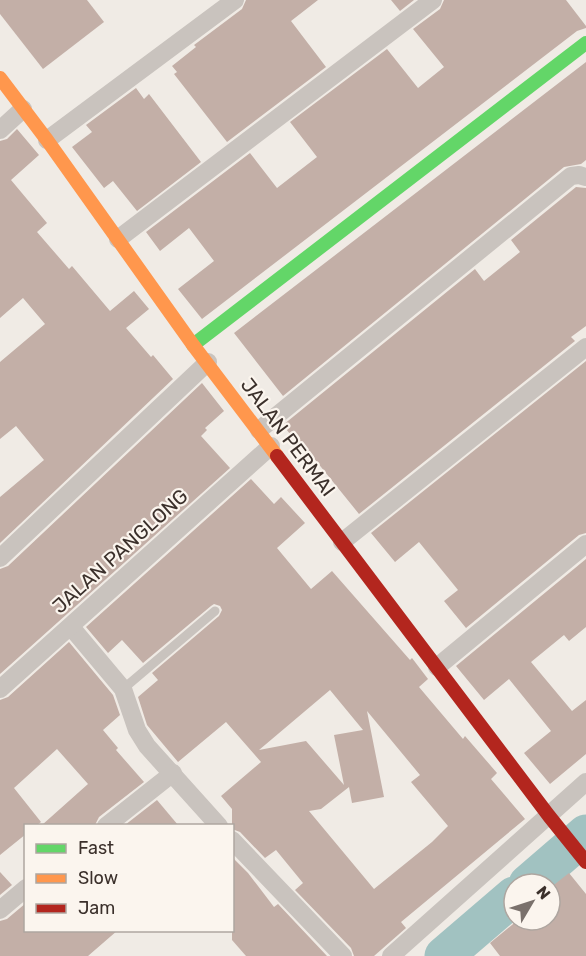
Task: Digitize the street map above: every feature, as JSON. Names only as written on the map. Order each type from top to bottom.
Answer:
[{"type":"street","points":[[47,140],[236,0]]},
{"type":"street","points":[[118,239],[433,0]]},
{"type":"street","points":[[193,345],[586,43]]},
{"type":"street","name":"JALAN PERMAI","points":[[0,78],[193,345],[586,862]]},
{"type":"street","points":[[0,130],[23,109]]},
{"type":"street","points":[[259,430],[571,176],[586,177]]},
{"type":"street","points":[[342,542],[586,347]]},
{"type":"street","points":[[0,558],[208,362]]},
{"type":"street","name":"JALAN PANGLONG","points":[[0,689],[271,446]]},
{"type":"street","points":[[437,667],[586,544]]},
{"type":"street","points":[[71,627],[123,689],[137,730],[147,746],[218,824]]},
{"type":"street","points":[[107,824],[173,773]]},
{"type":"street","points":[[391,956],[550,817],[586,782]]},
{"type":"street","points":[[234,842],[343,956]]},
{"type":"street","points":[[0,910],[24,890]]},
{"type":"lane","points":[[123,689],[215,611]]},
{"type":"building","points":[[0,0],[87,0],[104,22],[43,69],[0,14]]},
{"type":"building","points":[[246,0],[318,0],[291,21],[326,67],[227,142],[174,74],[177,72],[172,66],[196,47],[194,45],[242,9]]},
{"type":"building","points":[[391,0],[414,0],[400,11]]},
{"type":"building","points":[[444,0],[566,0],[586,28],[577,31],[202,319],[178,289],[214,261],[189,228],[160,251],[146,232],[250,153],[277,188],[317,157],[290,122],[387,49],[418,88],[444,67],[413,29],[440,9]]},
{"type":"building","points":[[586,62],[586,160],[581,164],[564,167],[283,396],[234,333]]},
{"type":"building","points":[[136,88],[144,99],[149,94],[201,162],[137,211],[113,181],[104,188],[72,147],[92,132],[86,125]]},
{"type":"building","points":[[17,129],[39,155],[11,180],[47,223],[37,232],[69,269],[72,266],[110,311],[134,291],[149,309],[126,328],[173,379],[0,543],[0,497],[44,460],[16,426],[0,439],[0,362],[45,324],[23,298],[0,318],[0,141],[7,139]]},
{"type":"building","points":[[576,187],[586,188],[586,326],[571,337],[575,341],[359,514],[300,441],[297,443],[283,425],[475,269],[484,281],[520,252],[511,240]]},
{"type":"building","points":[[586,361],[586,533],[579,535],[466,628],[444,601],[458,590],[419,542],[395,562],[371,533]]},
{"type":"building","points":[[202,383],[224,411],[205,428],[207,430],[201,436],[230,468],[0,674],[0,569],[8,566]]},
{"type":"building","points":[[251,479],[274,504],[281,497],[305,523],[277,548],[311,589],[332,571],[410,660],[412,658],[428,679],[419,687],[463,739],[465,736],[497,773],[491,779],[525,819],[401,922],[406,928],[374,956],[354,956],[351,948],[295,890],[303,883],[276,850],[265,858],[240,832],[234,830],[232,809],[221,796],[261,762],[226,722],[178,762],[147,725],[138,697],[158,680],[152,673],[219,616],[222,610],[220,606],[214,604],[211,606],[143,663],[122,640],[108,653],[86,627]],"holes":[[[330,690],[363,730],[334,735],[344,785],[306,741],[259,750]],[[367,711],[420,775],[411,782],[448,826],[432,842],[374,889],[309,811],[321,809],[349,787],[352,803],[384,797]]]},
{"type":"building","points":[[586,559],[586,627],[569,641],[564,635],[531,662],[572,711],[586,700],[586,754],[550,784],[524,753],[551,731],[509,679],[484,700],[456,666]]},
{"type":"building","points":[[69,642],[113,695],[120,715],[103,730],[118,748],[116,750],[144,782],[99,817],[96,824],[43,824],[88,784],[57,749],[14,788],[41,822],[24,824],[24,836],[0,855],[0,700],[8,697]]},
{"type":"building","points":[[157,800],[177,824],[126,824]]},
{"type":"building","points":[[234,859],[274,907],[278,904],[327,956],[246,956],[232,940],[232,932],[234,932]]},
{"type":"building","points":[[0,872],[12,885],[0,895]]},
{"type":"building","points":[[569,873],[586,894],[586,956],[500,956],[490,943],[503,932],[562,932],[562,879]]},
{"type":"building","points":[[24,905],[24,932],[116,932],[88,956],[0,956],[0,921],[7,919]]},
{"type":"waterway","points":[[542,872],[586,834]]},
{"type":"waterway","points":[[444,956],[502,906]]},
{"type":"traffic: fast","points":[[193,345],[586,43]]},
{"type":"traffic: slow","points":[[0,78],[193,345],[277,456]]},
{"type":"traffic: jam","points":[[277,456],[586,862]]}]
